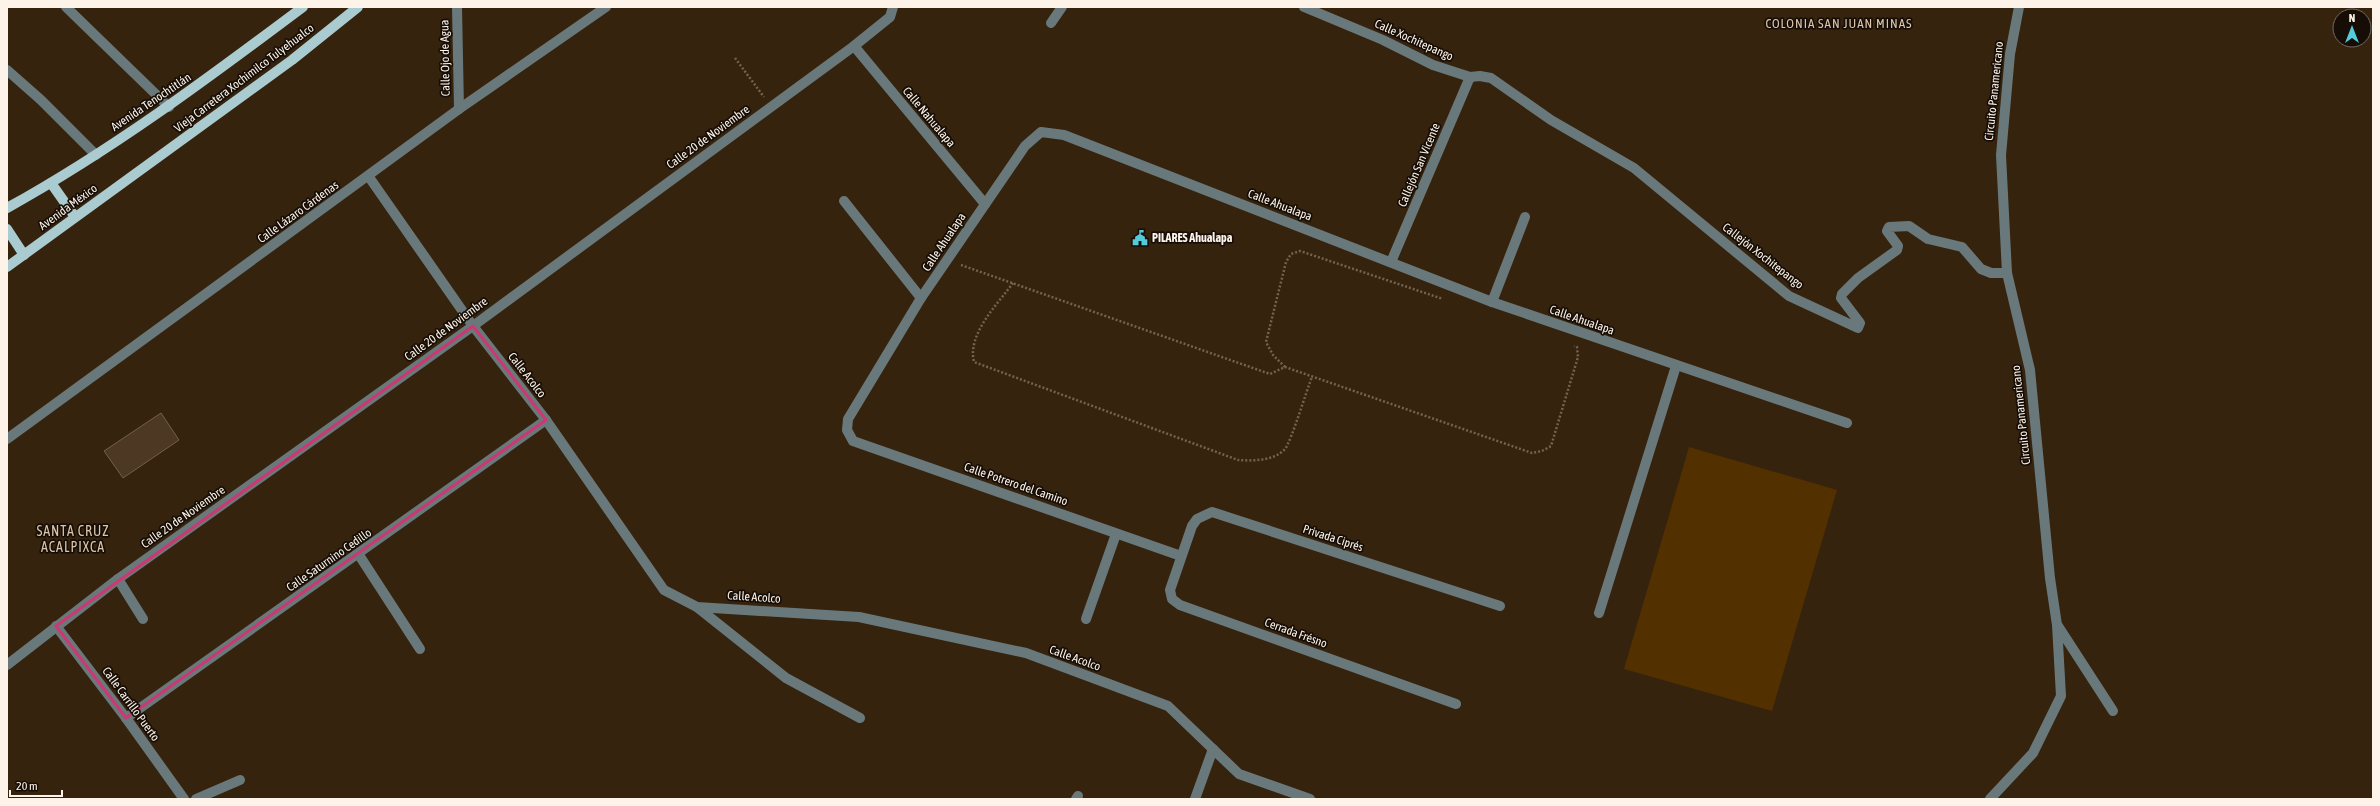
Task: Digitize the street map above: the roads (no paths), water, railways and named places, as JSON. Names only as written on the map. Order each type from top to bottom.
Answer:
[{"type":"main road","name":"Avenida Tenochtitlán","points":[[7,208],[96,155],[168,107],[303,7]]},
{"type":"main road","name":"Vieja Carretera Xochimilco Tulyehualco","points":[[145,169],[292,60],[358,7]]},
{"type":"main road","name":"Avenida México","points":[[7,267],[145,169]]},
{"type":"main road","points":[[51,183],[76,217]]},
{"type":"main road","points":[[7,229],[24,255]]},
{"type":"street","points":[[66,7],[168,107]]},
{"type":"street","name":"Calle Ojo de Agua","points":[[457,7],[459,109]]},
{"type":"street","name":"Calle Lázaro Cárdenas","points":[[7,439],[369,177],[459,109],[606,7]]},
{"type":"street","name":"Calle 20 de Noviembre","points":[[7,665],[118,579],[473,326],[854,46],[890,17],[893,7]]},
{"type":"street","points":[[1051,23],[1062,7]]},
{"type":"street","name":"Calle Xochitepango","points":[[1304,7],[1383,40],[1433,65],[1470,77]]},
{"type":"street","name":"Circuito Panamericano","points":[[1990,799],[2033,753],[2061,696],[2057,625],[2050,578],[2030,370],[2007,273],[2001,155],[2010,54],[2019,7]]},
{"type":"street","name":"Calle Nahualapa","points":[[854,46],[985,204]]},
{"type":"street","points":[[7,70],[41,100],[96,155]]},
{"type":"street","name":"Callejón Xochitepango","points":[[1470,77],[1480,76],[1491,78],[1551,120],[1634,168],[1789,296],[1858,328],[1860,323],[1841,298],[1842,294],[1858,278],[1897,250],[1898,246],[1887,231],[1889,227],[1909,226],[1928,239],[1962,247],[1981,269],[1991,273],[2007,273]]},
{"type":"street","name":"Callejón San Vicente","points":[[1391,262],[1470,77]]},
{"type":"street","name":"Calle Ahualapa","points":[[847,430],[848,419],[921,298],[1024,146],[1041,132],[1064,135],[1492,302],[1676,366],[1847,423]]},
{"type":"street","name":"Calle Acolco","points":[[369,177],[473,326],[546,420],[664,590],[697,606],[859,617],[1026,654],[1168,706],[1239,774],[1310,799]]},
{"type":"street","points":[[844,201],[921,298]]},
{"type":"street","points":[[1492,302],[1525,217]]},
{"type":"street","points":[[1599,614],[1676,366]]},
{"type":"street","name":"Calle Saturnino Cedillo","points":[[126,718],[359,555],[546,420]]},
{"type":"street","name":"Calle Potrero del Camino","points":[[847,430],[853,441],[1181,556]]},
{"type":"street","name":"Privada Ciprés","points":[[1181,556],[1192,526],[1197,519],[1212,512],[1500,606]]},
{"type":"street","points":[[1086,619],[1116,534]]},
{"type":"street","points":[[359,555],[420,649]]},
{"type":"street","name":"Cerrada Frésno","points":[[1181,556],[1170,590],[1172,599],[1180,605],[1456,704]]},
{"type":"street","points":[[118,579],[144,619]]},
{"type":"street","points":[[697,606],[786,678],[860,718]]},
{"type":"street","points":[[2057,625],[2114,711]]},
{"type":"street","name":"Calle Carrillo Puerto","points":[[56,626],[126,718],[184,799]]},
{"type":"street","points":[[1195,799],[1213,749]]},
{"type":"street","points":[[196,799],[240,780]]},
{"type":"place","name":"PILARES Ahualapa","points":[[1140,238]]},
{"type":"district","name":"COLONIA SAN JUAN MINAS","points":[[1839,23]]},
{"type":"district","name":"SANTA CRUZ ACALPIXCA","points":[[73,540]]}]
